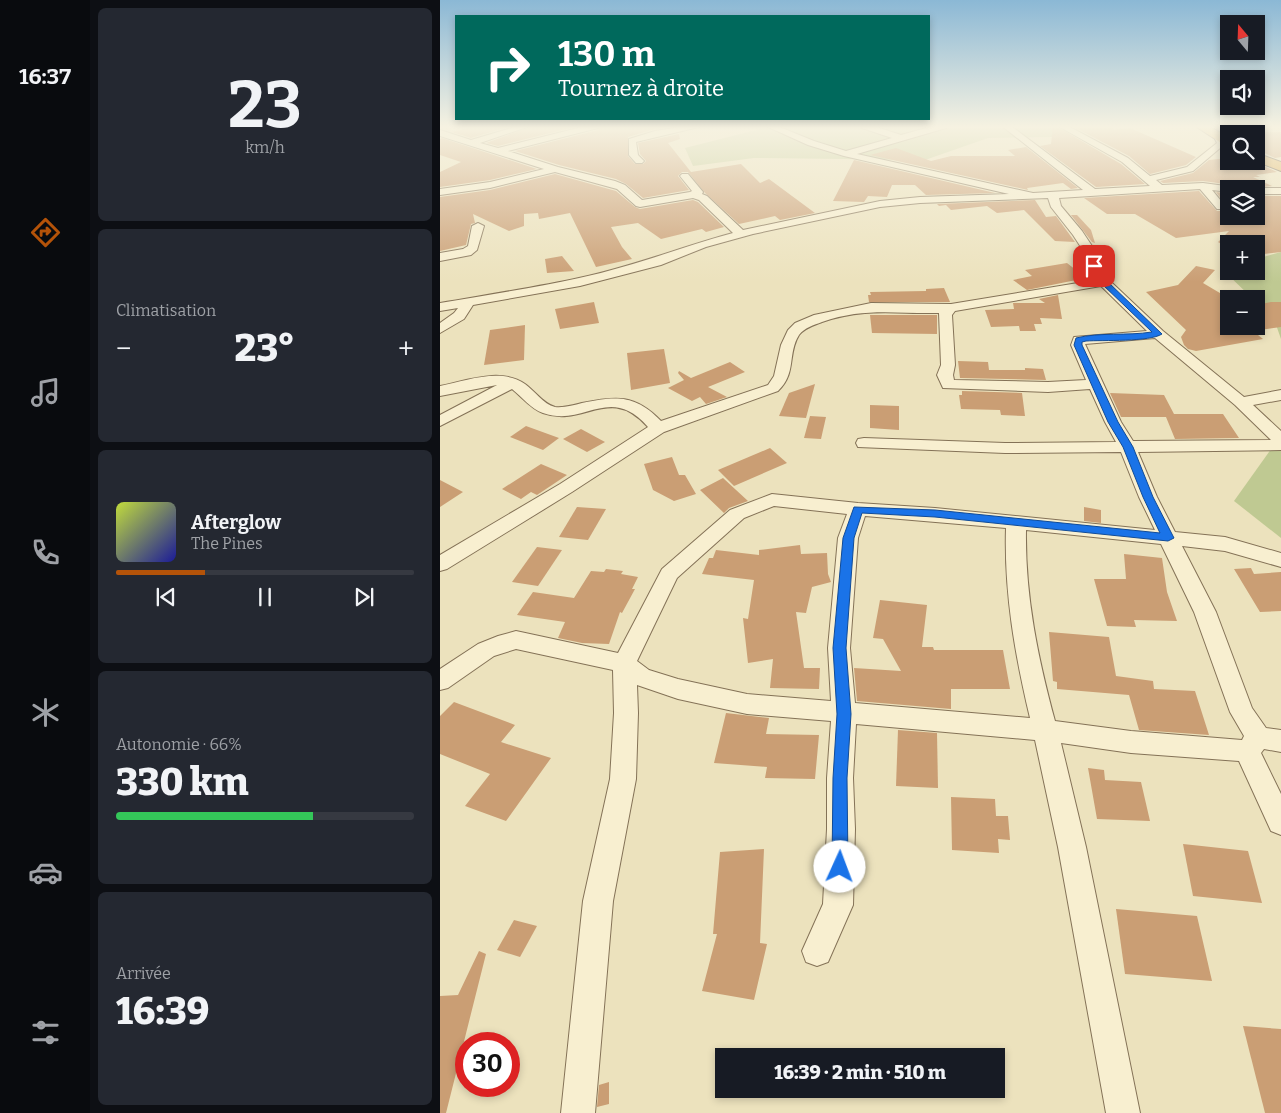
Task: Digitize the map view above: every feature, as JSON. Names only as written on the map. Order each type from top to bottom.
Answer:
[{"type":"street","points":[[440,192],[490,185],[521,178]]},
{"type":"street","points":[[586,178],[621,187],[640,204],[694,195],[703,198],[741,234]]},
{"type":"street","points":[[687,178],[698,192],[694,195]]},
{"type":"street","points":[[953,178],[1033,196]]},
{"type":"street","points":[[1074,178],[1092,192]]},
{"type":"street","points":[[1148,179],[1152,178]]},
{"type":"street","points":[[1148,179],[1159,188]]},
{"type":"street","points":[[1203,186],[1220,206]]},
{"type":"street","points":[[440,307],[580,282],[657,262],[702,245],[741,234],[880,204],[920,200],[1053,196],[1159,188],[1203,186],[1220,188]]},
{"type":"street","points":[[1265,191],[1281,191]]},
{"type":"street","points":[[1053,196],[1056,207],[1078,233],[1092,255],[1094,266],[1104,282],[1158,334],[1241,402],[1281,440]]},
{"type":"street","points":[[440,257],[467,252],[472,248],[478,226]]},
{"type":"street","points":[[440,564],[566,488],[658,428],[772,388],[780,383],[783,376],[786,347],[795,329],[802,325],[872,306],[951,308],[1104,282]]},
{"type":"street","points":[[440,329],[459,316],[469,301]]},
{"type":"street","points":[[951,308],[945,315],[948,365],[945,375],[948,385],[1048,387],[1096,384]]},
{"type":"street","points":[[1158,334],[1079,340],[1078,345],[1113,422],[1128,447],[1148,497],[1205,612],[1242,712],[1262,743],[1281,822]]},
{"type":"street","points":[[440,391],[501,381],[513,383],[552,411],[562,412],[609,402],[626,402],[649,417],[658,428]]},
{"type":"street","points":[[440,421],[513,383]]},
{"type":"street","points":[[1241,402],[1281,395]]},
{"type":"street","points":[[864,443],[1005,448],[1281,445]]},
{"type":"street","points":[[578,1113],[598,902],[623,779],[626,713],[624,664],[669,574],[737,514],[772,500],[858,509],[935,514],[1225,544],[1281,560]]},
{"type":"street","points":[[817,951],[838,905],[841,829],[840,778],[844,714],[839,648],[848,538],[858,509]]},
{"type":"street","points":[[1016,523],[1014,558],[1021,624],[1032,683],[1064,807],[1123,1113]]},
{"type":"street","points":[[440,681],[490,648],[504,641],[516,640],[599,657],[624,664],[641,677],[678,689],[747,704],[844,714],[1044,730],[1131,742],[1262,743]]},
{"type":"green space","points":[[1281,252],[1281,339],[1274,319],[1265,310],[1265,290],[1244,290],[1233,280],[1265,280],[1265,256]]},
{"type":"green space","points":[[1281,435],[1281,538],[1234,501]]},
{"type":"building","points":[[440,178],[499,178],[490,180],[440,187]]},
{"type":"building","points":[[539,178],[569,178],[616,191],[640,209],[693,200],[698,202],[724,227],[706,232],[702,229],[661,239],[638,223],[611,227],[622,247],[632,259],[596,267],[570,213],[539,219],[538,213],[524,214],[524,226],[509,231],[473,214],[475,223],[471,224],[466,245],[440,251],[440,197],[490,190]]},
{"type":"building","points":[[612,178],[680,178],[689,190],[643,198],[626,184]]},
{"type":"building","points":[[693,178],[755,178],[760,183],[769,179],[815,213],[780,220],[775,216],[739,224],[705,193]]},
{"type":"building","points":[[845,178],[931,178],[995,193],[926,195],[915,185],[892,185],[887,197],[868,196],[864,202],[833,201]]},
{"type":"building","points":[[974,178],[1065,178],[1078,188],[1071,189],[1063,183],[1027,188],[1028,190]]},
{"type":"building","points":[[1084,178],[1138,178],[1145,184],[1096,187]]},
{"type":"building","points":[[1173,178],[1255,178],[1259,180],[1220,180],[1220,183],[1203,181],[1163,183],[1160,181]]},
{"type":"building","points":[[1199,191],[1217,211],[1220,211],[1220,225],[1265,225],[1265,196],[1281,196],[1281,252],[1265,254],[1265,235],[1225,235],[1229,231],[1176,238],[1135,214],[1107,214],[1084,198]]},
{"type":"building","points":[[1035,200],[1046,217],[1056,216],[1075,242],[1055,241],[1024,210],[997,213],[987,206],[951,210],[946,205],[939,206],[937,204]]},
{"type":"building","points":[[1071,215],[1077,215],[1091,230],[1095,243],[1092,242]]},
{"type":"building","points":[[562,256],[574,271],[547,273],[545,259]]},
{"type":"building","points":[[1067,263],[1086,278],[1027,290],[1013,280],[1032,276],[1025,270]]},
{"type":"building","points":[[1196,266],[1215,270],[1203,283],[1220,293],[1220,335],[1258,335],[1263,339],[1196,351],[1188,349],[1181,337],[1186,330],[1146,292],[1178,285]]},
{"type":"building","points":[[944,288],[950,302],[869,302],[868,295],[871,295],[870,292],[926,291],[926,289]]},
{"type":"building","points":[[1058,295],[1062,319],[1040,318],[1042,324],[1034,324],[1036,331],[1020,331],[1019,326],[991,327],[985,310],[1014,309],[1013,303],[1045,303],[1039,299]]},
{"type":"building","points":[[594,302],[599,323],[560,329],[555,309]]},
{"type":"building","points":[[1281,302],[1281,327],[1265,329],[1265,303]]},
{"type":"building","points":[[870,315],[937,315],[937,334],[872,333]]},
{"type":"building","points":[[525,325],[524,360],[484,365],[490,330]]},
{"type":"building","points":[[664,349],[670,383],[631,390],[627,353]]},
{"type":"building","points":[[958,361],[988,362],[989,370],[1043,369],[1046,380],[960,378]]},
{"type":"building","points":[[730,362],[745,372],[708,387],[727,397],[706,404],[700,397],[692,401],[668,388],[684,380],[678,373],[679,371],[691,378]]},
{"type":"building","points":[[815,384],[806,418],[779,416],[789,393]]},
{"type":"building","points":[[962,391],[1022,393],[1025,416],[1001,415],[1000,410],[961,409],[959,395],[962,395]]},
{"type":"building","points":[[1110,393],[1164,395],[1174,414],[1223,414],[1239,438],[1175,439],[1166,417],[1121,417]]},
{"type":"building","points":[[870,405],[899,406],[899,430],[870,428]]},
{"type":"building","points":[[810,416],[826,417],[821,439],[804,438]]},
{"type":"building","points":[[526,426],[559,438],[543,450],[510,437]]},
{"type":"building","points":[[581,429],[605,442],[587,452],[563,439]]},
{"type":"building","points":[[770,448],[787,463],[734,486],[718,470]]},
{"type":"building","points":[[672,457],[679,475],[685,475],[696,494],[674,501],[653,490],[644,464]]},
{"type":"building","points":[[541,464],[567,475],[537,495],[531,492],[521,499],[502,489]]},
{"type":"building","points":[[723,478],[748,501],[729,508],[724,513],[700,490]]},
{"type":"building","points":[[440,480],[463,492],[440,507]]},
{"type":"building","points":[[577,507],[606,509],[588,540],[559,537]]},
{"type":"building","points":[[1084,507],[1101,510],[1101,523],[1084,521]]},
{"type":"building","points":[[800,545],[801,554],[827,553],[828,574],[831,582],[812,587],[806,613],[796,612],[804,668],[820,668],[819,689],[770,688],[773,659],[748,663],[743,618],[748,619],[754,580],[702,574],[709,558],[713,558],[716,550],[759,555],[759,550]]},
{"type":"building","points":[[537,547],[562,550],[538,586],[512,582]]},
{"type":"building","points":[[1124,554],[1162,558],[1167,592],[1177,621],[1134,620],[1136,627],[1107,626],[1094,579],[1126,579]]},
{"type":"building","points":[[1251,568],[1254,574],[1281,572],[1281,611],[1260,612],[1234,569]]},
{"type":"building","points":[[606,569],[623,571],[621,574],[638,577],[632,589],[635,589],[622,613],[620,612],[609,644],[582,643],[558,638],[565,622],[517,615],[533,592],[574,598],[591,571],[604,572]]},
{"type":"building","points":[[880,600],[927,605],[922,647],[933,647],[934,650],[1003,650],[1010,689],[951,689],[951,709],[857,701],[854,668],[901,671],[883,639],[873,638]]},
{"type":"building","points":[[1049,632],[1109,637],[1116,676],[1153,681],[1154,689],[1195,691],[1209,735],[1139,730],[1129,695],[1057,689],[1057,682],[1053,681]]},
{"type":"building","points":[[454,702],[515,725],[501,742],[551,758],[506,821],[465,806],[490,774],[440,754],[440,716]]},
{"type":"building","points":[[726,713],[769,718],[766,734],[819,735],[815,779],[765,778],[767,767],[714,763]]},
{"type":"building","points":[[898,730],[937,733],[938,788],[896,786]]},
{"type":"building","points":[[1088,768],[1104,770],[1105,780],[1141,782],[1150,821],[1097,819]]},
{"type":"building","points":[[951,797],[995,799],[996,816],[1008,816],[1010,840],[998,839],[999,853],[952,850]]},
{"type":"building","points":[[1183,844],[1248,851],[1262,903],[1193,896]]},
{"type":"building","points":[[764,849],[760,943],[767,944],[754,1000],[702,991],[717,934],[713,934],[720,852]]},
{"type":"building","points":[[1116,909],[1197,916],[1212,981],[1125,974]]},
{"type":"building","points":[[514,920],[537,926],[520,957],[497,950]]},
{"type":"building","points":[[479,951],[486,954],[466,1032],[455,1032],[455,1077],[446,1113],[440,1113],[440,996],[458,995]]},
{"type":"building","points":[[1243,1026],[1281,1029],[1281,1113],[1265,1113]]},
{"type":"building","points":[[609,1082],[609,1104],[597,1107],[599,1085]]},
{"type":"route","points":[[840,867],[840,778],[844,714],[839,648],[848,538],[858,509],[935,514],[1168,538],[1148,497],[1128,447],[1113,422],[1078,345],[1079,340],[1086,338],[1130,338],[1158,334],[1104,282],[1094,266]]}]
